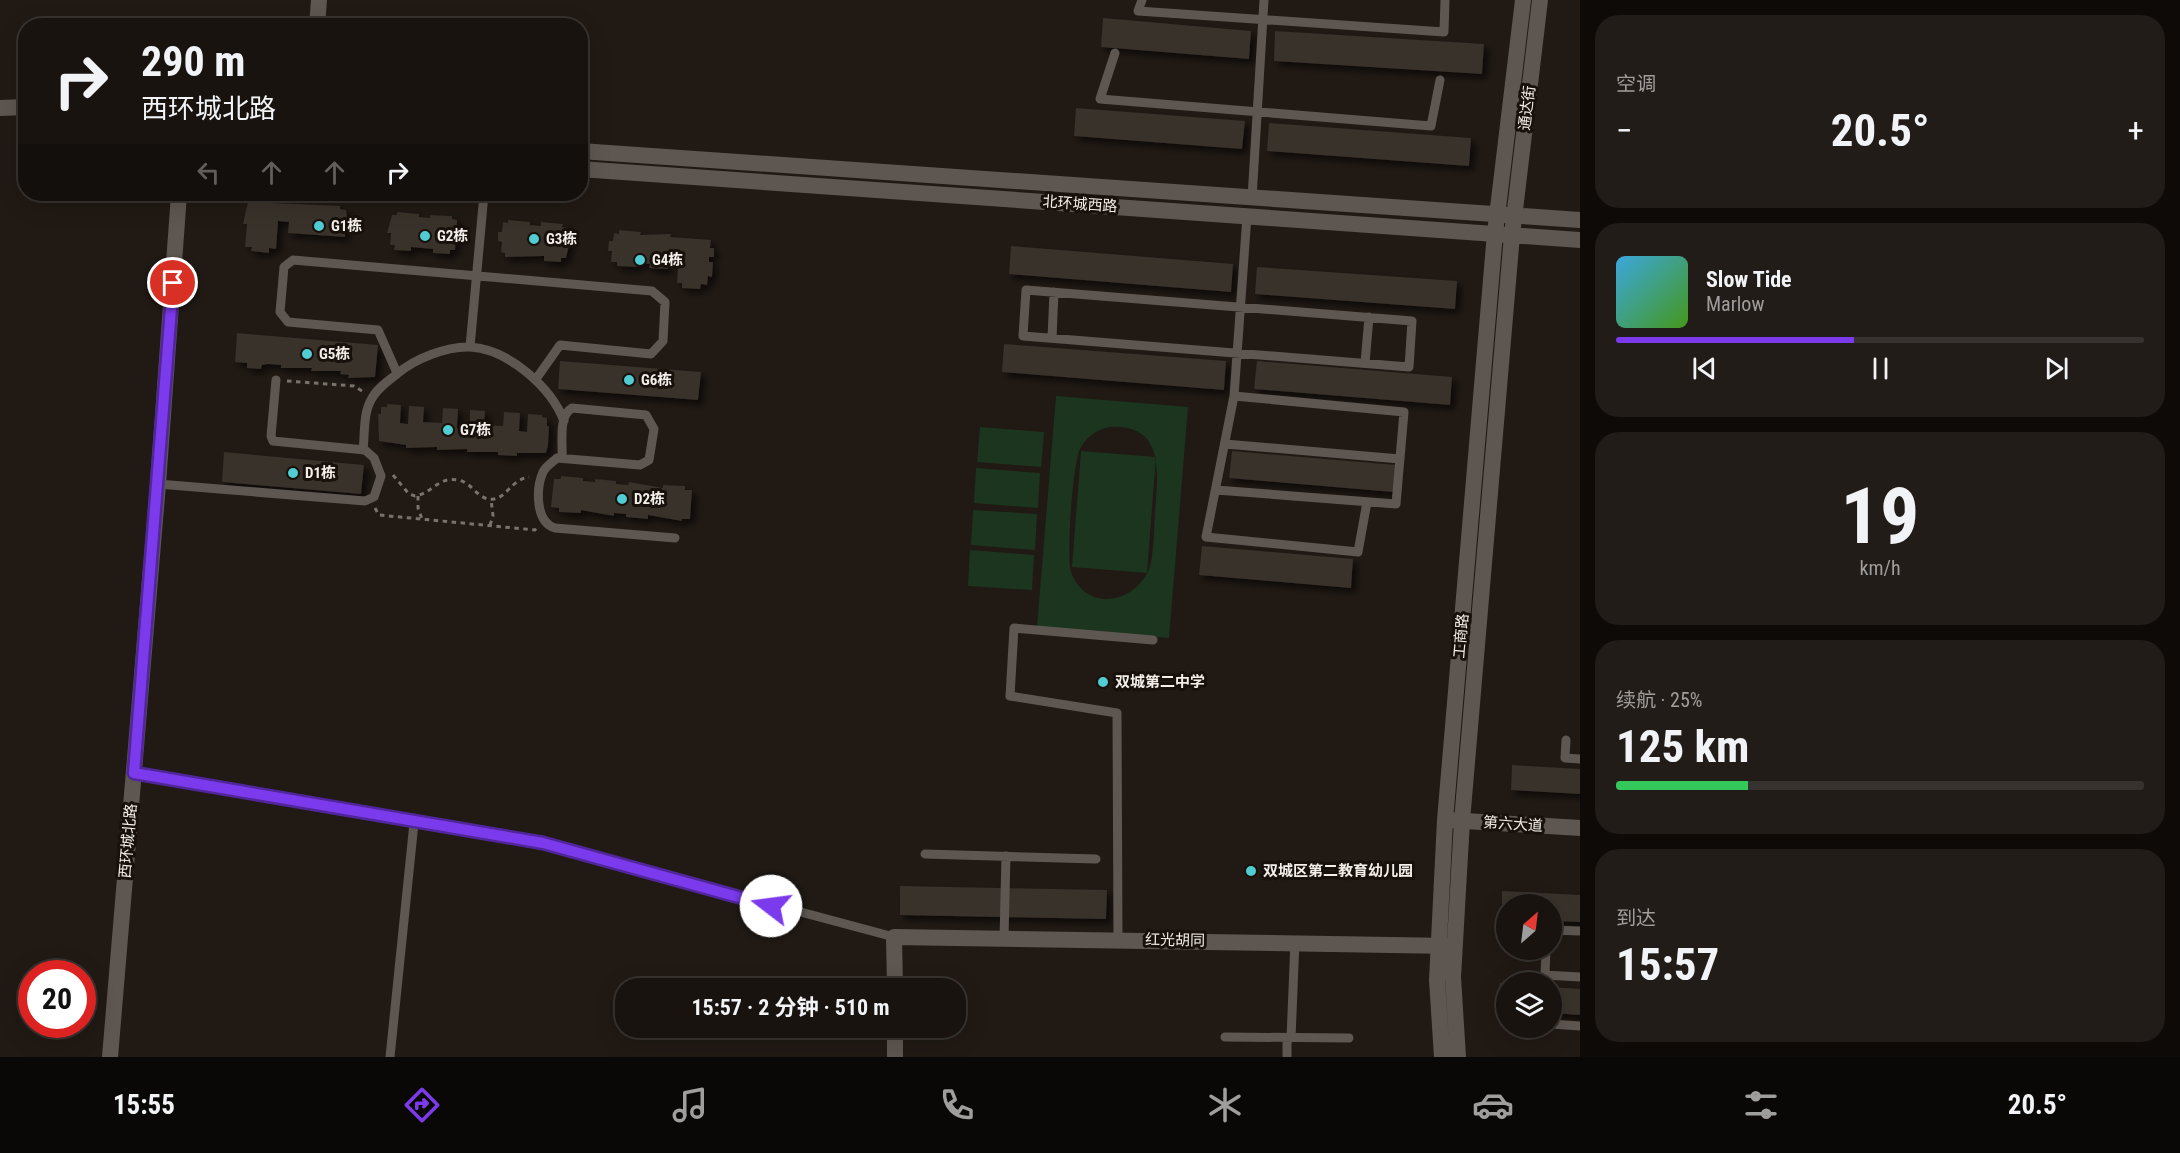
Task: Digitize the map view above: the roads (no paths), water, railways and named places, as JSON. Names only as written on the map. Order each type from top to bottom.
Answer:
[{"type":"main road","points":[[318,18],[319,0]]},
{"type":"main road","name":"通达街","points":[[1497,215],[1523,0]]},
{"type":"main road","name":"通达街","points":[[1514,216],[1540,0]]},
{"type":"main road","points":[[0,108],[18,107]]},
{"type":"main road","name":"北环城西路","points":[[588,152],[1580,220]]},
{"type":"main road","name":"北环城西路","points":[[588,170],[1580,240]]},
{"type":"main road","name":"西环城北路","points":[[110,1057],[158,484],[178,201]]},
{"type":"main road","name":"工商路","points":[[1458,1057],[1453,977],[1455,946],[1454,820],[1497,215]]},
{"type":"main road","name":"工商路","points":[[1442,1057],[1438,945],[1454,820],[1514,216]]},
{"type":"main road","name":"第六大道","points":[[1454,820],[1580,828]]},
{"type":"main road","points":[[894,937],[895,978]]},
{"type":"main road","name":"红光胡同","points":[[894,937],[1295,941],[1455,946]]},
{"type":"main road","points":[[895,1038],[895,1057]]},
{"type":"lane","points":[[1142,0],[1138,11],[1444,32],[1444,0]]},
{"type":"lane","points":[[1252,198],[1264,0]]},
{"type":"lane","points":[[1115,53],[1100,99],[1431,126],[1440,80]]},
{"type":"lane","points":[[470,347],[483,201]]},
{"type":"lane","points":[[1247,216],[1234,396],[1206,537],[1358,552],[1367,502]]},
{"type":"lane","points":[[398,373],[378,330],[288,322],[280,312],[284,267],[293,260],[652,291],[665,302],[663,341],[651,354],[560,345],[536,379]]},
{"type":"lane","points":[[1026,290],[1240,307],[1412,321],[1409,367],[1023,336],[1026,290]]},
{"type":"lane","points":[[1052,338],[1054,292]]},
{"type":"lane","points":[[1365,363],[1369,317]]},
{"type":"lane","points":[[363,450],[367,414],[372,398],[398,373],[424,358],[470,347],[507,360],[536,379],[552,399],[564,421]]},
{"type":"lane","points":[[158,484],[369,499],[379,488],[379,467],[374,458],[363,450],[273,441],[271,436],[276,380]]},
{"type":"lane","points":[[1216,490],[1396,504],[1404,412],[1234,396]]},
{"type":"lane","points":[[562,458],[565,414],[572,408],[642,413],[650,419],[654,429],[652,456],[645,464],[557,458],[544,469],[539,508],[543,522],[555,528],[675,538]]},
{"type":"lane","points":[[1225,444],[1400,459]]},
{"type":"lane","points":[[1118,940],[1117,713],[1010,696],[1014,628],[1153,640]]},
{"type":"lane","points":[[1566,740],[1565,758],[1580,759]]},
{"type":"lane","points":[[134,773],[543,843],[894,937]]},
{"type":"lane","points":[[390,1057],[414,822]]},
{"type":"lane","points":[[924,854],[1096,859]]},
{"type":"lane","points":[[1004,938],[1006,856]]},
{"type":"lane","points":[[1562,930],[1580,931]]},
{"type":"lane","points":[[1287,1057],[1295,941]]},
{"type":"lane","points":[[1546,960],[1545,975],[1580,977]]},
{"type":"lane","points":[[1562,1025],[1580,1026]]},
{"type":"lane","points":[[1225,1037],[1349,1038]]},
{"type":"place","name":"G1栋","points":[[319,226]]},
{"type":"place","name":"G2栋","points":[[425,236]]},
{"type":"place","name":"G3栋","points":[[534,239]]},
{"type":"place","name":"G4栋","points":[[640,260]]},
{"type":"place","name":"G5栋","points":[[307,354]]},
{"type":"place","name":"G6栋","points":[[629,380]]},
{"type":"place","name":"G7栋","points":[[448,430]]},
{"type":"place","name":"D1栋","points":[[293,473]]},
{"type":"place","name":"D2栋","points":[[622,499]]},
{"type":"place","name":"双城第二中学","points":[[1103,682]]},
{"type":"place","name":"双城区第二教育幼儿园","points":[[1251,871]]}]
